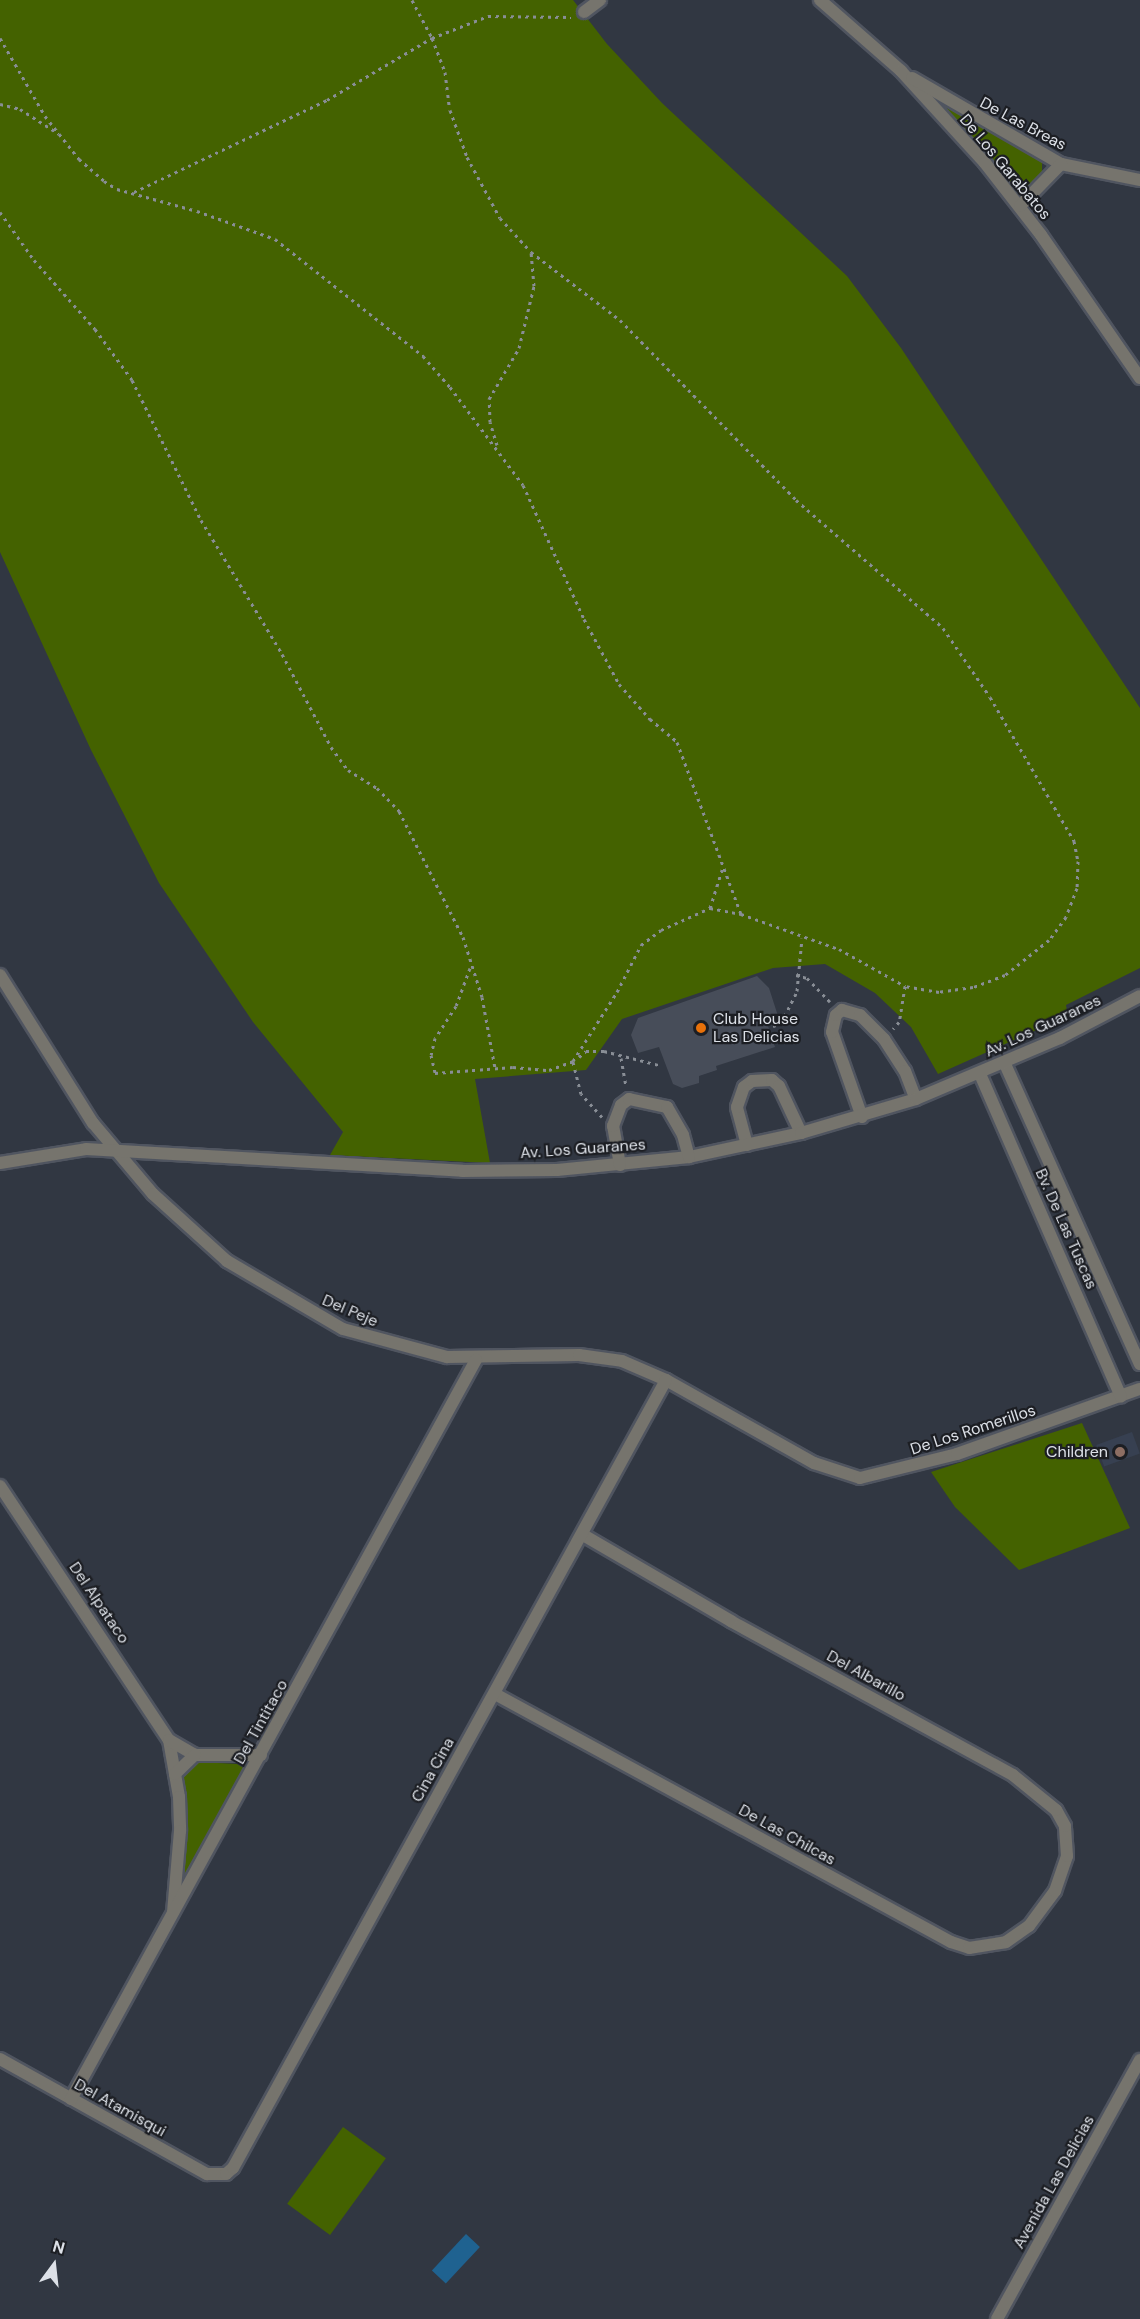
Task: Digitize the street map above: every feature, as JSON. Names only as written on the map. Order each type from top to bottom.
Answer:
[{"type":"street","points":[[584,12],[600,0]]},
{"type":"street","name":"De Los Garabatos","points":[[820,0],[901,71],[1020,206],[1140,378]]},
{"type":"street","name":"De Las Breas","points":[[901,71],[952,104],[1061,164],[1140,180]]},
{"type":"street","points":[[1020,206],[1061,164]]},
{"type":"street","name":"Del Peje","points":[[0,975],[114,1150],[197,1235],[227,1261],[289,1301],[343,1329],[375,1340],[447,1357],[476,1360],[605,1357],[666,1380],[814,1463]]},
{"type":"street","name":"Av. Los Guaranes","points":[[0,1163],[63,1151],[114,1150],[462,1171],[557,1170],[688,1157],[801,1134],[916,1099],[1005,1064],[1140,996]]},
{"type":"street","points":[[862,1117],[832,1032],[838,1013],[851,1011],[860,1015],[884,1039],[905,1071],[916,1099]]},
{"type":"street","name":"Bv. De Las Tuscas","points":[[1005,1064],[1140,1364]]},
{"type":"street","name":"Bv. De Las Tuscas","points":[[980,1074],[1121,1396]]},
{"type":"street","points":[[747,1145],[737,1107],[744,1087],[752,1081],[772,1080],[779,1086],[801,1134]]},
{"type":"street","points":[[620,1165],[614,1125],[621,1105],[629,1099],[667,1107],[683,1135],[688,1157]]},
{"type":"street","name":"Del Tintitaco","points":[[71,2099],[172,1919],[476,1360]]},
{"type":"street","name":"Cina Cina","points":[[226,2174],[243,2155],[666,1380]]},
{"type":"street","name":"De Los Romerillos","points":[[814,1463],[860,1478],[894,1473],[999,1441],[1140,1389]]},
{"type":"street","name":"Del Alpataco","points":[[0,1486],[169,1740],[175,1774],[180,1831],[172,1919]]},
{"type":"street","name":"Del Albarillo","points":[[582,1535],[1022,1781],[1056,1810],[1065,1826],[1067,1856],[1055,1891]]},
{"type":"street","name":"De Las Chilcas","points":[[495,1694],[951,1942],[969,1948],[1006,1942],[1029,1926],[1055,1891]]},
{"type":"street","name":"Del Alpataco","points":[[169,1740],[195,1755],[261,1755]]},
{"type":"street","points":[[175,1774],[195,1755]]},
{"type":"street","name":"Del Atamisqui","points":[[0,2059],[196,2169],[207,2174],[226,2174]]},
{"type":"street","name":"Avenida Las Delicias","points":[[997,2319],[1140,2060]]},
{"type":"path","points":[[412,0],[432,38],[445,72],[450,110],[467,157],[500,218],[531,252],[621,320],[796,500],[943,628],[990,697],[1074,841],[1078,861],[1077,888],[1066,917],[1049,939],[1005,975],[973,987],[939,992],[905,986],[839,949],[802,938],[741,914],[710,908],[661,930],[641,945],[617,992],[573,1061],[581,1094],[591,1110],[614,1125]]},
{"type":"path","points":[[132,192],[147,189],[327,100],[432,38],[488,16],[521,14],[568,19],[584,12]]},
{"type":"path","points":[[0,38],[30,93],[62,137],[104,181],[245,227],[300,255],[339,291],[423,356],[497,445],[523,485],[584,619],[619,684],[650,719],[677,742],[741,914]]},
{"type":"path","points":[[0,104],[20,109],[62,137]]},
{"type":"path","points":[[0,212],[34,260],[95,329],[132,380],[201,520],[282,654],[332,747],[348,770],[377,788],[399,811],[463,937],[470,968],[487,1016],[495,1068]]},
{"type":"path","points":[[497,445],[489,422],[489,399],[519,348],[534,286],[531,252]]},
{"type":"path","points":[[710,908],[723,866]]},
{"type":"path","points":[[774,1026],[781,1023],[797,992],[796,975],[802,938]]},
{"type":"path","points":[[470,968],[456,1006],[435,1038],[432,1068],[446,1073],[495,1068],[549,1070],[573,1061],[586,1051],[604,1051],[621,1058],[659,1065]]},
{"type":"path","points":[[796,975],[807,978],[838,1013]]},
{"type":"path","points":[[884,1039],[899,1022],[905,986]]},
{"type":"path","points":[[621,1058],[629,1099]]},
{"type":"shaded area","name":"Children","points":[[1132,1432],[1140,1454],[1104,1467],[1096,1445]]},
{"type":"green space","points":[[0,0],[573,0],[607,44],[662,103],[847,276],[901,348],[1140,708],[1140,968],[1066,1005],[1068,1016],[938,1074],[911,1027],[875,993],[825,964],[773,968],[622,1019],[586,1070],[475,1079],[490,1163],[330,1155],[343,1132],[253,1022],[159,883],[91,750],[0,552]]},
{"type":"green space","points":[[922,90],[1042,159],[1042,172],[1035,182],[1026,190],[1015,190]]},
{"type":"green space","points":[[1082,1423],[1130,1528],[1019,1570],[955,1507],[931,1472]]},
{"type":"green space","points":[[198,1762],[237,1764],[245,1769],[244,1776],[183,1880],[186,1813],[182,1777]]},
{"type":"green space","points":[[343,2127],[386,2158],[330,2235],[287,2204]]},
{"type":"water","points":[[466,2234],[480,2247],[446,2284],[432,2271]]},
{"type":"building","name":"Club House Las Delicias","points":[[757,976],[769,988],[778,1016],[766,1020],[775,1047],[716,1066],[717,1070],[699,1076],[699,1083],[682,1088],[673,1084],[659,1047],[638,1053],[631,1035],[638,1018]]},
{"type":"place","name":"Club House Las Delicias","points":[[701,1028]]},
{"type":"place","name":"Children","points":[[1120,1452]]}]
